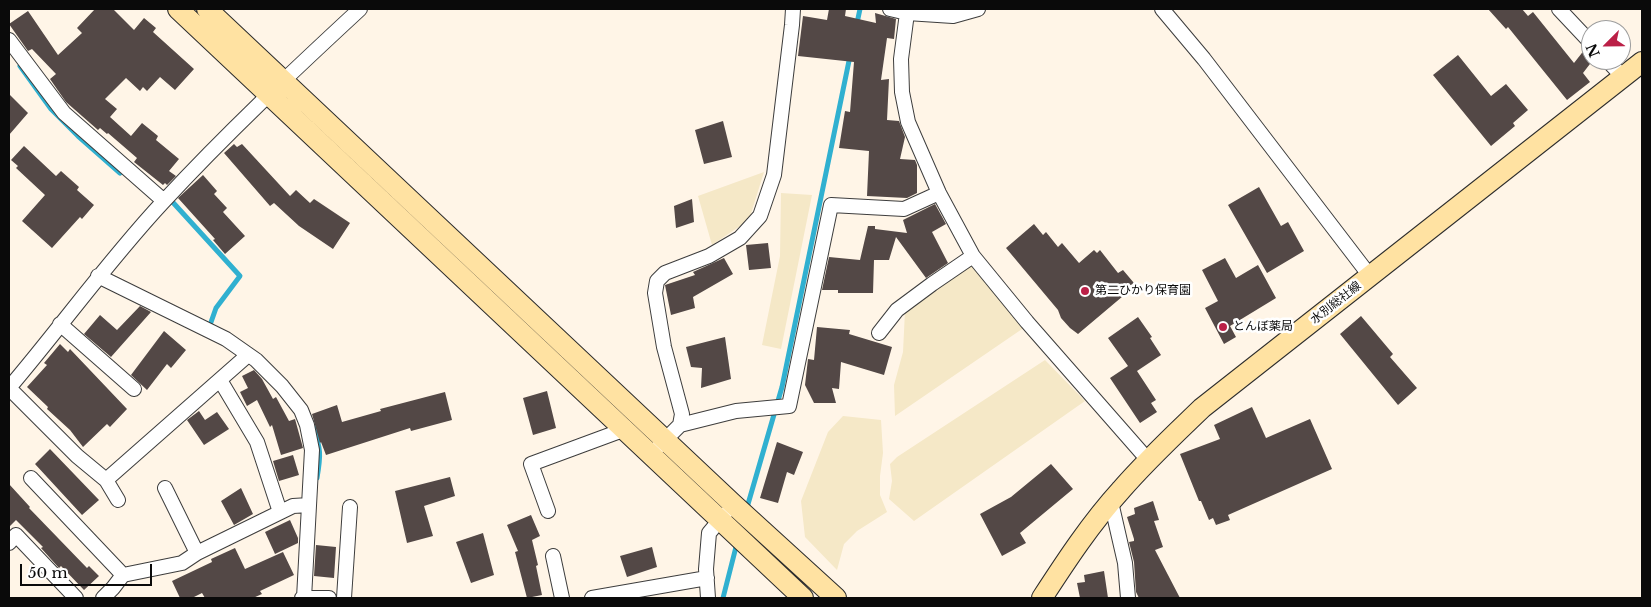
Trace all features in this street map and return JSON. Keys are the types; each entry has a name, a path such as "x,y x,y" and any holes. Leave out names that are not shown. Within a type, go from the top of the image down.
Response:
{"street":[{"path":"178,9 623,430 658,447 740,511 836,598"},
{"path":"207,9 283,80 658,447 733,531 803,598"},
{"path":"118,500 106,480 77,456 9,388 98,276 166,198 283,80 360,9"},
{"path":"680,425 682,414 664,347 655,293 657,281 665,273 709,256 740,238 760,216 774,175 793,9"},
{"path":"890,9 907,13 953,16 978,9"},
{"path":"1162,9 1204,59 1370,276"},
{"path":"1559,9 1581,32"},
{"path":"907,13 901,59 902,92 908,122 939,192 973,256 1026,322 1148,460"},
{"path":"12,53 64,113 166,198"},
{"name":"水別総社線","path":"1042,598 1070,554 1111,502 1148,460 1202,408 1642,62"},
{"path":"1616,70 1623,77"},
{"path":"658,447 680,425 736,410 789,406 831,205 904,209 939,192"},
{"path":"879,333 897,310 973,256"},
{"path":"98,276 226,339 248,355 282,386 301,410 312,450 306,598 329,598"},
{"path":"60,324 134,389"},
{"path":"106,480 248,355"},
{"path":"220,380 257,442 280,512"},
{"path":"548,511 531,464 623,430"},
{"path":"32,478 123,575"},
{"path":"165,488 197,554"},
{"path":"1111,502 1125,563 1128,598"},
{"path":"102,598 123,575 182,563 293,506 309,505"},
{"path":"344,598 350,507"},
{"path":"733,531 740,511"},
{"path":"708,598 709,533 733,531"},
{"path":"9,543 16,535 76,598"},
{"path":"554,556 562,598"},
{"path":"592,598 707,578"}],"shaded area":[{"path":"764,172 749,220 712,245 698,196"},
{"path":"781,193 812,195 781,349 762,345 780,256"},
{"path":"972,263 1025,327 895,416 894,385 903,352 905,311"},
{"path":"1045,360 1085,401 914,521 889,499 892,481 890,464 897,457"},
{"path":"843,416 881,420 883,453 880,495 887,512 857,531 844,544 837,570 805,537 801,501 828,432"}],"building":[{"path":"95,9 113,9 134,30 144,18 156,28 153,32 194,69 175,90 160,77 147,91 143,87 140,91 126,78 105,99 117,109 110,117 131,136 142,123 158,136 156,140 179,159 169,171 176,176 167,185 165,183 163,185 134,162 137,158 108,133 100,128 98,130 66,102 50,79 56,74 32,49 28,51 9,24 28,11 58,55 82,33 77,28"},
{"path":"829,9 846,9 845,16 876,23 875,13 896,19 894,39 887,38 881,80 889,79 887,120 899,121 905,137 900,159 915,160 917,165 917,193 907,198 867,196 869,151 839,148 845,111 850,112 854,62 798,56 803,16 827,20"},
{"path":"1488,9 1522,9 1528,16 1533,12 1574,63 1581,54 1581,70 1585,70 1583,73 1590,82 1567,100 1508,27 1506,29"},
{"path":"1458,55 1491,96 1506,84 1528,110 1513,123 1515,126 1491,146 1433,75"},
{"path":"9,94 28,113 9,135"},
{"path":"723,121 732,157 704,164 695,130"},
{"path":"234,144 237,147 242,144 290,196 296,190 310,203 314,199 350,223 333,249 299,226 274,203 270,206 224,153"},
{"path":"24,146 56,176 61,171 79,187 77,190 94,205 82,219 80,217 52,248 22,221 45,195 16,168 18,166 11,160"},
{"path":"203,175 217,191 214,194 227,208 223,212 245,236 225,254 213,240 215,239 178,198"},
{"path":"1259,187 1281,226 1288,222 1304,251 1267,273 1228,205"},
{"path":"692,199 694,222 676,228 674,206"},
{"path":"935,204 946,224 932,232 948,263 926,278 896,237 889,260 874,260 873,293 838,293 838,290 822,290 829,257 860,260 868,226 875,226 875,229 907,233 903,220"},
{"path":"1034,224 1043,235 1046,232 1058,247 1062,243 1079,263 1094,250 1097,253 1100,250 1118,273 1123,270 1134,283 1127,288 1129,291 1078,334 1061,318 1058,310 1006,248"},
{"path":"768,243 771,268 749,270 746,245"},
{"path":"724,258 733,274 693,297 695,308 671,315 665,285 695,275 693,272"},
{"path":"1225,258 1236,278 1258,265 1276,298 1230,326 1236,337 1224,344 1205,308 1218,301 1202,270"},
{"path":"140,306 151,312 111,357 84,334 100,315 117,330"},
{"path":"1361,316 1393,354 1390,357 1417,388 1398,405 1340,334"},
{"path":"1138,317 1152,337 1150,338 1161,355 1137,371 1156,400 1151,403 1157,412 1140,423 1110,378 1128,366 1108,338"},
{"path":"817,327 850,330 849,334 892,347 884,375 841,362 839,389 832,388 836,403 814,403 805,385 808,359 814,360"},
{"path":"164,331 186,350 171,368 167,364 147,390 131,375"},
{"path":"725,337 731,379 701,388 702,368 691,367 686,347"},
{"path":"60,344 68,352 70,349 127,409 110,427 107,424 83,447 70,430 27,387 47,365 44,363"},
{"path":"254,370 262,379 273,399 276,397 289,421 295,419 303,448 281,455 272,425 270,427 257,400 247,406 240,392 248,388 242,376"},
{"path":"547,391 556,428 533,435 523,398"},
{"path":"445,392 452,420 411,431 410,428 326,455 320,443 312,414 337,405 342,422 381,411 380,409"},
{"path":"1252,407 1266,438 1310,419 1332,469 1228,515 1230,520 1216,525 1213,518 1209,520 1201,501 1199,501 1180,454 1220,439 1214,425"},
{"path":"199,411 205,420 217,412 229,429 204,445 187,420"},
{"path":"777,442 803,452 794,475 787,472 778,503 760,498"},
{"path":"50,449 99,500 82,515 35,464"},
{"path":"293,455 299,475 279,481 273,461"},
{"path":"1051,464 1073,489 1020,533 1026,543 1002,556 980,514 1011,497"},
{"path":"450,477 455,496 424,506 433,536 407,543 395,491"},
{"path":"9,484 29,508 87,568 89,566 99,576 84,590 61,566 59,568 41,548 43,547 16,520 9,527"},
{"path":"241,488 253,514 234,525 221,501"},
{"path":"1153,501 1159,520 1154,521 1163,547 1155,550 1180,598 1139,598 1136,592 1134,562 1129,542 1134,541 1134,539 1127,517 1135,514 1134,508"},
{"path":"531,515 540,536 532,540 542,595 527,598 515,552 518,551 507,525"},
{"path":"290,520 298,538 298,543 275,554 265,532"},
{"path":"483,533 494,575 471,583 456,542"},
{"path":"316,545 336,547 334,578 314,576"},
{"path":"652,547 657,567 627,577 620,556"},
{"path":"235,548 245,569 283,552 294,575 260,591 262,594 253,598 205,598 202,593 192,598 180,598 172,581 212,562 211,559"},
{"path":"1104,571 1108,598 1080,598 1077,583 1085,582 1084,575"}],"waterway":[{"path":"857,23 860,9"},
{"path":"746,511 782,387 850,56"},
{"path":"20,66 51,109 120,173"},
{"path":"168,197 240,276 216,308 210,325 213,327"},
{"path":"313,426 320,452 317,478"},
{"path":"723,598 737,543"}],"place":[{"name":"第二ひかり保育園","path":"1085,291"},
{"name":"とんぼ薬局","path":"1223,327"}]}
